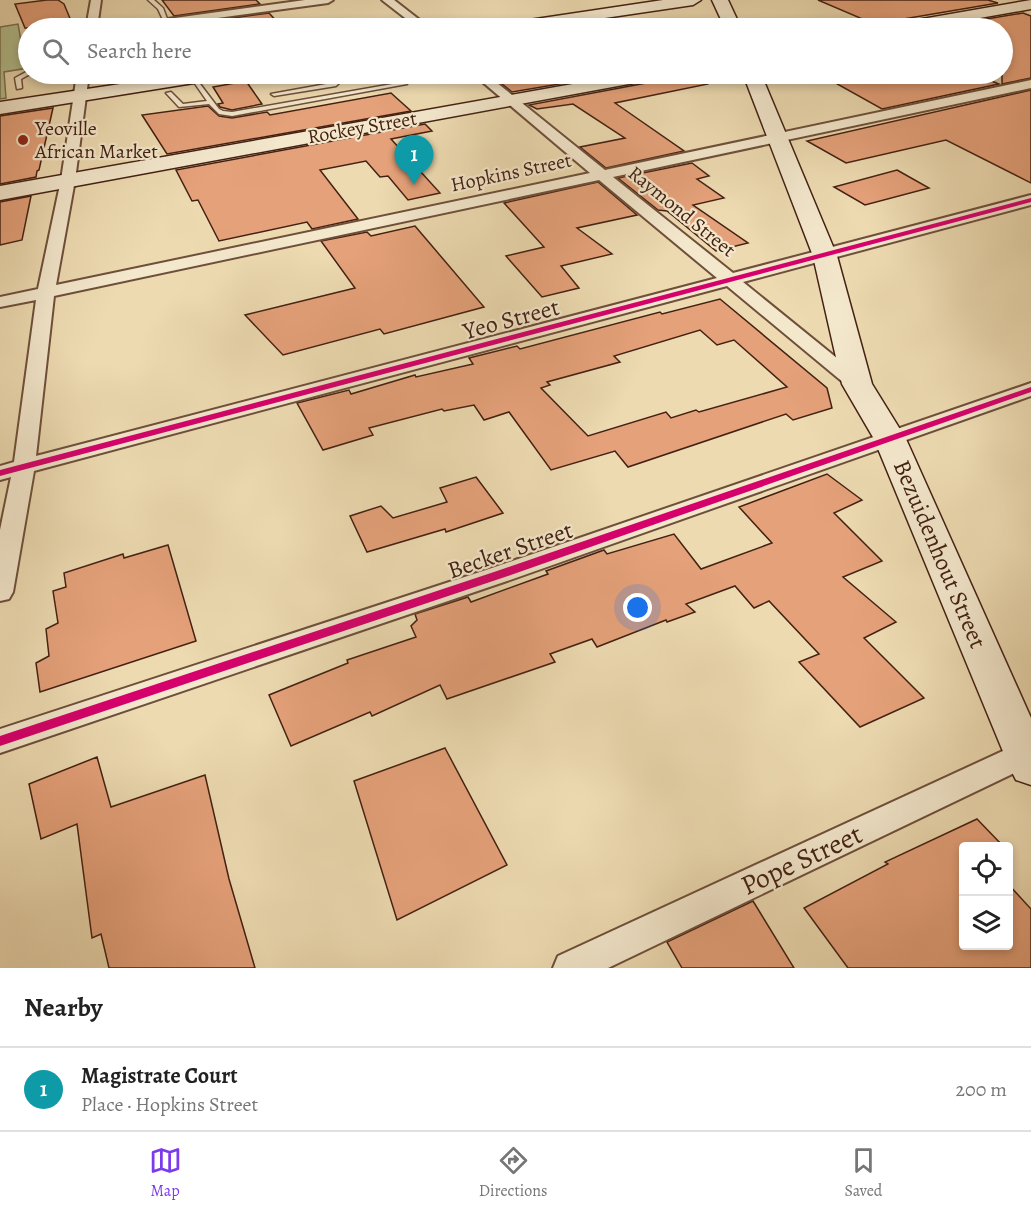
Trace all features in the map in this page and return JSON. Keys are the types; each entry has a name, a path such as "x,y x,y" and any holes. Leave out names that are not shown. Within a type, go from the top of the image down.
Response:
{"main road":[{"path":"575,18 693,0"},
{"path":"720,0 728,18"},
{"path":"954,18 1031,4"},
{"path":"0,108 155,84"},
{"name":"Rockey Street","path":"0,193 600,84"},
{"name":"Bezuidenhout Street","path":"756,84 825,256 857,384 890,439 1029,757"}],"street":[{"path":"93,18 96,0"},
{"path":"196,18 328,0"},
{"path":"387,0 411,18"},
{"path":"0,592 24,466 46,292 68,180 81,84"},
{"name":"Raymond Street","path":"491,84 857,384"},
{"name":"Hopkins Street","path":"0,302 1031,84"},
{"name":"Yeo Street","path":"0,473 1031,200"},
{"name":"Becker Street","path":"0,741 498,575 1031,389"},
{"name":"Pope Street","path":"570,968 1029,757"}],"lane":[{"path":"151,0 160,8 165,18"},
{"path":"19,84 19,88"},
{"path":"198,84 221,113 232,114 404,84"},
{"path":"274,94 335,84"},
{"path":"169,93 181,106 211,102"}],"green space":[{"path":"18,24 18,70 4,72 6,98 0,99 0,27"}],"building":[{"path":"58,0 64,4 70,18 21,18 15,4"},
{"path":"162,0 256,0 260,4 174,16"},
{"path":"818,0 988,0 998,3 909,18 860,18"},
{"path":"269,13 274,18 232,18"},
{"path":"1023,13 1031,16 1031,78 1013,82 1013,18 993,18"},
{"path":"248,84 262,104 232,110 220,107 218,104 223,103 213,87"},
{"path":"502,84 560,84 512,92"},
{"path":"641,84 708,84 615,103 684,151 606,168 580,147 625,138 573,104 537,109 529,105"},
{"path":"837,84 999,84 882,109"},
{"path":"1031,90 1031,183 946,140 846,163 807,141"},
{"path":"391,93 411,111 167,154 142,115 208,106 219,116 232,118 267,112 270,115"},
{"name":"Yeoville African Market","path":"53,108 36,177 0,184 0,116"},
{"path":"425,124 432,131 391,139 440,193 408,200 388,176 380,177 366,161 320,170 358,219 312,229 307,222 219,241 198,200 192,201 176,170"},
{"path":"692,163 709,176 697,179 724,198 693,205 748,243 716,251 667,211 658,210 618,178"},
{"path":"897,170 929,188 865,205 834,187"},
{"path":"598,182 637,215 577,228 612,254 561,266 579,288 542,297 506,256 544,247 504,203"},
{"path":"31,196 22,240 0,245 0,202"},
{"path":"415,226 484,307 384,334 380,329 283,355 245,315 355,288 321,241 367,232 371,236"},
{"path":"720,299 827,388 832,408 793,420 786,414 628,467 615,451 551,470 509,412 484,420 474,405 444,411 442,409 369,428 373,435 323,450 297,403 349,390 351,394 415,375 416,377 473,364 469,358 517,346 520,349 660,312 662,314","holes":["700,330 717,345 734,340 787,387 671,418 666,412 588,436 541,388 550,385 547,382 620,362 614,356"]},
{"path":"827,474 862,500 834,513 882,561 843,577 896,622 864,638 924,698 860,727 799,662 819,654 769,601 754,608 735,586 686,604 695,612 667,622 666,620 597,647 592,639 550,654 555,662 447,699 440,685 372,716 370,712 291,746 269,695 348,663 347,660 416,637 411,626 417,620 415,614 468,597 471,602 548,574 546,571 604,550 607,554 674,534 701,569 772,543 739,507"},
{"path":"476,477 503,513 446,532 445,529 367,552 350,516 381,506 393,518 447,502 440,488"},
{"path":"168,545 196,641 40,692 36,663 49,656 46,629 58,623 53,591 66,587 64,573 123,554 124,558"},
{"path":"445,748 507,865 397,920 354,781"},
{"path":"97,757 111,807 205,775 229,879 255,968 109,968 101,934 92,938 77,824 41,839 29,784"},
{"path":"977,819 999,842 959,842 959,950 1013,950 1013,889 1031,909 1031,968 848,968 804,908 888,864 885,862"},
{"path":"753,901 794,968 682,968 667,942"}],"cycle path":[{"path":"0,473 1031,200"},
{"path":"0,741 498,575 1031,389"}],"place":[{"name":"Yeoville African Market","path":"23,140"},
{"name":"Magistrate Court","path":"414,185"}]}
